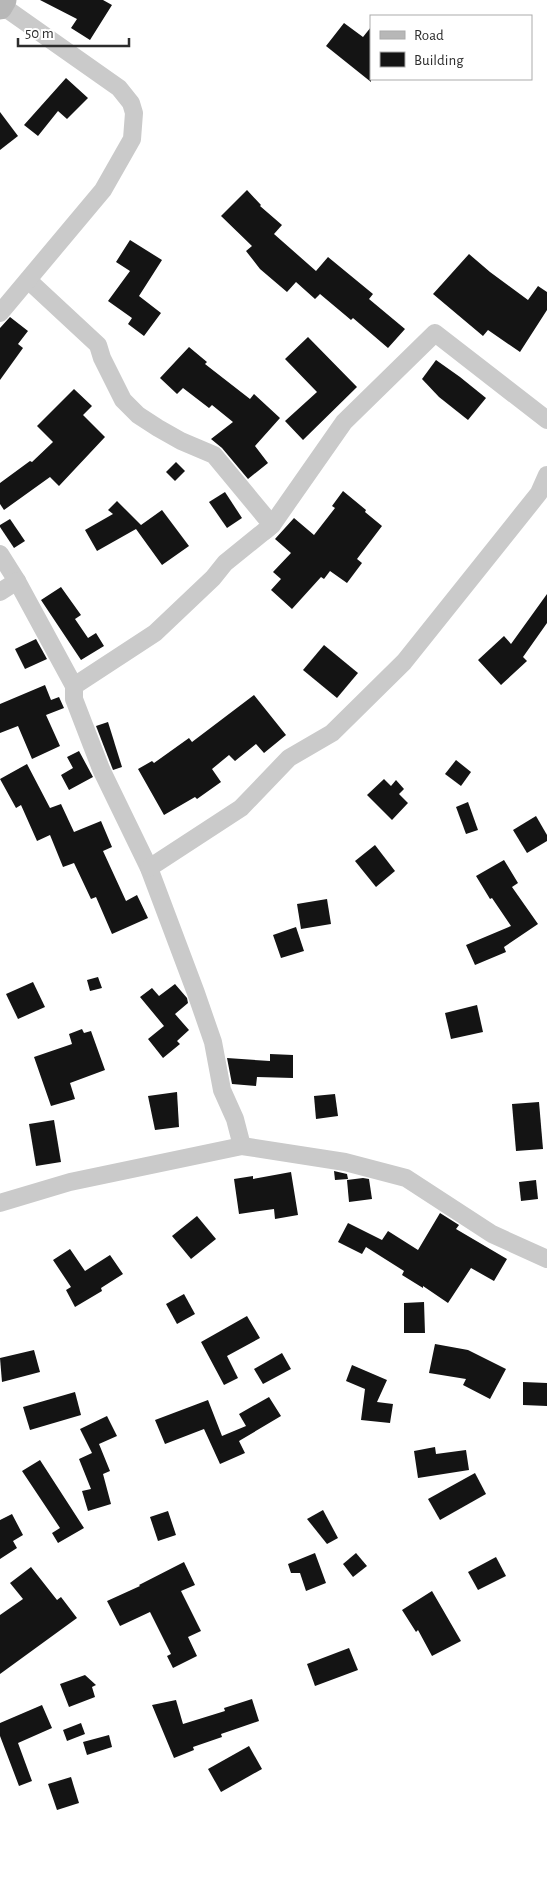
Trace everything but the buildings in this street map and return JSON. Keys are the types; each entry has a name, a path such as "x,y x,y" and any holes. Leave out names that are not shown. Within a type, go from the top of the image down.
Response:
{"street":[{"path":"0,313 103,190 132,139 134,113 131,103 120,88 2,4"},
{"path":"28,280 98,345 102,358 123,400 138,415 181,441 214,455 272,524"},
{"path":"74,686 154,633 213,578 225,563 272,524 344,422 435,333 547,420"},
{"path":"149,868 241,808 289,758 332,733 404,662 539,492 547,475"},
{"path":"0,554 17,581 74,686 74,699 101,769 149,868 213,1042 222,1090 235,1119 242,1146"},
{"path":"0,592 17,581"},
{"path":"0,1203 70,1182 242,1146 345,1162 406,1178 492,1234 547,1259"}]}
